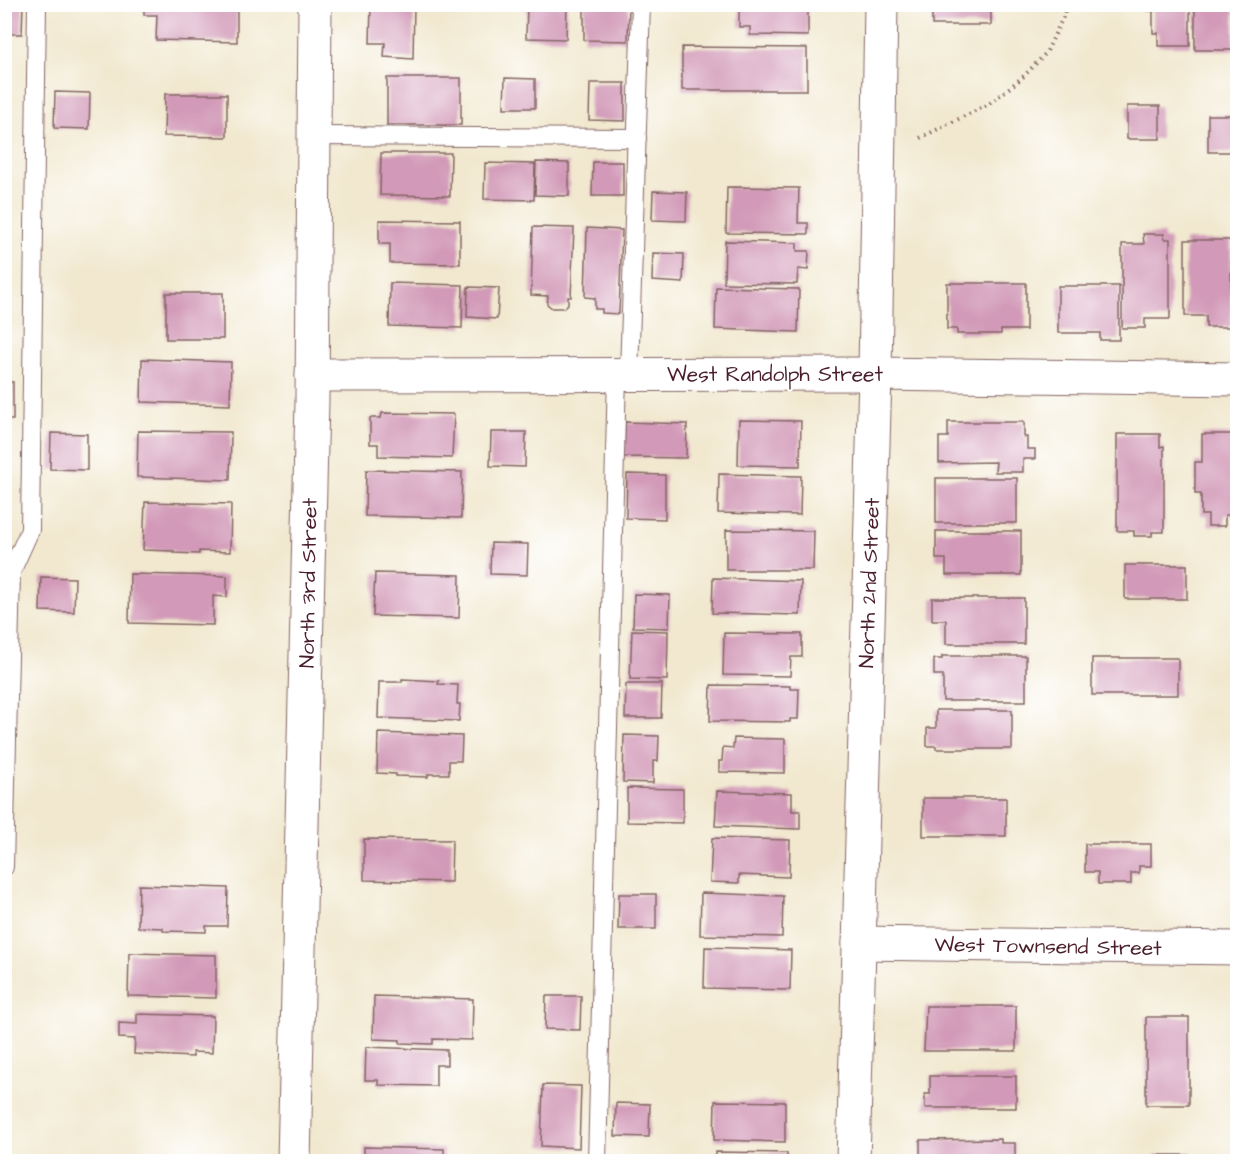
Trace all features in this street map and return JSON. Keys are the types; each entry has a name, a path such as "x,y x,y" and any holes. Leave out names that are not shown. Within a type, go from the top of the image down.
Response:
{"street":[{"name":"North 3rd Street","path":"294,1161 312,375 315,4"},
{"name":"North 2nd Street","path":"853,1161 875,374 881,4"},
{"name":"West Randolph Street","path":"312,375 875,374 1238,379"},
{"name":"West Townsend Street","path":"859,943 1238,948"}],"lane":[{"path":"4,867 11,572 30,530 37,4"},
{"path":"597,1161 623,374 637,138 641,4"},
{"path":"314,136 637,138"}],"path":[{"path":"920,138 989,104 1024,76 1046,53 1064,15 1066,4"}],"building":[{"path":"4,4 23,4 22,34 4,34"},
{"path":"144,4 237,4 237,42 156,40 157,15 144,15"},
{"path":"527,4 567,4 566,39 526,38"},
{"path":"584,4 629,4 628,41 584,40"},
{"path":"739,4 808,4 808,36 750,35 750,27 739,27"},
{"path":"932,4 991,4 991,25 932,25"},
{"path":"1148,4 1190,4 1190,46 1158,46 1158,33 1153,33 1153,11 1148,11"},
{"path":"371,5 414,5 413,59 384,57 385,43 370,43"},
{"path":"1195,5 1234,5 1234,50 1195,50"},
{"path":"682,47 807,48 807,90 682,90"},
{"path":"387,78 461,78 461,125 387,125"},
{"path":"505,78 535,79 535,108 504,108"},
{"path":"590,83 625,83 625,121 589,120"},
{"path":"55,92 90,93 89,129 54,128"},
{"path":"165,94 227,94 227,137 164,136"},
{"path":"1127,106 1160,106 1160,139 1127,139"},
{"path":"1208,115 1238,115 1238,152 1208,152"},
{"path":"381,153 451,153 450,196 380,195"},
{"path":"536,162 569,163 569,196 535,195"},
{"path":"593,162 623,162 623,196 592,196"},
{"path":"485,163 535,164 534,200 484,199"},
{"path":"727,187 799,188 798,223 808,223 808,234 726,233"},
{"path":"653,191 687,192 686,221 652,220"},
{"path":"379,220 460,221 460,264 390,263 390,244 379,244"},
{"path":"533,227 574,228 571,297 568,297 568,304 564,308 552,308 547,304 548,296 531,295"},
{"path":"587,228 622,230 619,314 602,313 602,309 595,309 595,298 585,297"},
{"path":"1143,234 1164,234 1164,239 1170,239 1170,319 1145,319 1145,328 1122,328 1122,244 1144,244"},
{"path":"1185,240 1231,240 1231,327 1206,327 1206,316 1185,316"},
{"path":"725,241 797,243 797,251 809,251 808,270 798,269 797,284 724,283"},
{"path":"653,253 684,254 683,283 652,281"},
{"path":"390,283 463,285 462,328 389,326"},
{"path":"947,283 1026,283 1026,330 1001,330 1001,334 957,334 957,329 947,329"},
{"path":"1058,286 1119,286 1119,340 1100,340 1100,333 1058,333"},
{"path":"468,287 499,288 497,319 467,317"},
{"path":"716,287 799,289 798,332 715,329"},
{"path":"166,293 223,293 223,339 166,339"},
{"path":"142,359 231,362 230,405 141,402"},
{"path":"5,382 13,382 13,420 5,420"},
{"path":"382,413 454,414 452,458 378,456 378,444 370,444 370,418 381,418"},
{"path":"739,420 801,421 800,466 738,465"},
{"path":"625,422 687,424 686,458 624,457"},
{"path":"948,422 1024,422 1027,449 1035,449 1035,459 1023,459 1023,472 995,472 996,462 939,463 939,437 948,437"},
{"path":"138,431 231,432 230,480 137,477"},
{"path":"491,432 526,432 525,467 490,466"},
{"path":"51,433 87,434 87,470 50,469"},
{"path":"1117,434 1160,434 1160,447 1164,446 1164,532 1152,532 1152,536 1134,536 1134,531 1117,531"},
{"path":"1202,434 1238,434 1238,515 1225,515 1225,526 1208,526 1208,515 1201,515 1201,494 1195,494 1195,462 1202,462"},
{"path":"366,470 462,472 461,518 365,516"},
{"path":"627,474 665,475 665,519 626,518"},
{"path":"719,474 801,476 800,515 718,513"},
{"path":"936,478 1017,478 1017,523 936,523"},
{"path":"145,502 231,504 230,552 199,551 199,554 143,550"},
{"path":"726,530 814,531 813,570 726,570"},
{"path":"936,531 1021,531 1021,575 946,575 946,559 936,559"},
{"path":"491,543 528,544 527,575 490,574"},
{"path":"1125,565 1187,565 1187,599 1125,599"},
{"path":"375,573 460,575 459,618 373,616"},
{"path":"130,574 227,576 227,597 213,596 213,625 129,623"},
{"path":"41,577 75,578 74,612 40,611"},
{"path":"713,578 801,581 800,615 712,613"},
{"path":"634,594 670,595 669,628 633,627"},
{"path":"932,598 1024,598 1024,644 946,644 946,620 932,620"},
{"path":"632,630 668,631 667,680 630,679"},
{"path":"724,633 802,634 802,657 791,657 790,676 723,675"},
{"path":"942,656 1026,656 1026,701 943,701 943,675 934,675 934,659 942,659"},
{"path":"1092,658 1178,658 1178,695 1092,695"},
{"path":"402,679 439,681 438,684 458,685 459,721 378,718 379,682 402,682"},
{"path":"626,684 662,684 661,718 625,718"},
{"path":"711,685 790,686 790,689 799,689 798,719 790,719 790,722 710,721"},
{"path":"936,710 1012,710 1012,749 936,749 936,746 927,746 927,728 936,728"},
{"path":"378,733 462,736 461,761 449,761 449,774 428,774 428,777 377,773"},
{"path":"624,735 659,736 658,761 653,761 653,783 623,782"},
{"path":"734,738 785,739 785,773 719,772 723,747 733,748"},
{"path":"627,788 683,789 683,823 627,822"},
{"path":"717,791 792,793 792,811 800,811 800,829 715,826"},
{"path":"923,798 1006,798 1006,836 923,836"},
{"path":"712,838 790,840 789,877 739,875 739,883 710,882"},
{"path":"364,839 452,840 451,882 364,880"},
{"path":"1085,844 1151,844 1151,866 1139,866 1139,873 1131,873 1131,884 1098,884 1098,872 1085,872"},
{"path":"139,885 228,888 227,926 206,926 206,932 163,931 163,928 138,927"},
{"path":"701,893 783,896 782,937 700,935"},
{"path":"619,894 656,894 656,929 618,929"},
{"path":"705,947 791,950 790,990 704,988"},
{"path":"129,953 216,955 216,998 128,996"},
{"path":"374,996 473,999 472,1040 433,1039 433,1044 373,1039"},
{"path":"546,996 581,996 580,1030 545,1029"},
{"path":"926,1006 1016,1006 1016,1051 924,1051"},
{"path":"137,1014 213,1016 212,1053 193,1052 193,1057 134,1054 135,1039 119,1038 119,1023 137,1024"},
{"path":"1146,1017 1189,1017 1189,1105 1146,1105"},
{"path":"366,1047 447,1050 447,1065 436,1065 436,1086 378,1085 378,1080 365,1080"},
{"path":"930,1076 1016,1076 1016,1108 925,1108 925,1094 930,1094"},
{"path":"543,1085 581,1086 579,1148 541,1146"},
{"path":"715,1101 785,1102 785,1142 714,1140"},
{"path":"616,1103 650,1104 649,1137 615,1136"},
{"path":"1001,1139 1001,1143 1015,1143 1015,1162 920,1162 920,1140"},
{"path":"364,1147 444,1149 444,1162 364,1162"},
{"path":"716,1152 787,1153 787,1162 716,1162"},
{"path":"1155,1155 1198,1155 1198,1162 1155,1162"},
{"path":"1103,1159 1139,1159 1139,1162 1103,1162"}]}
